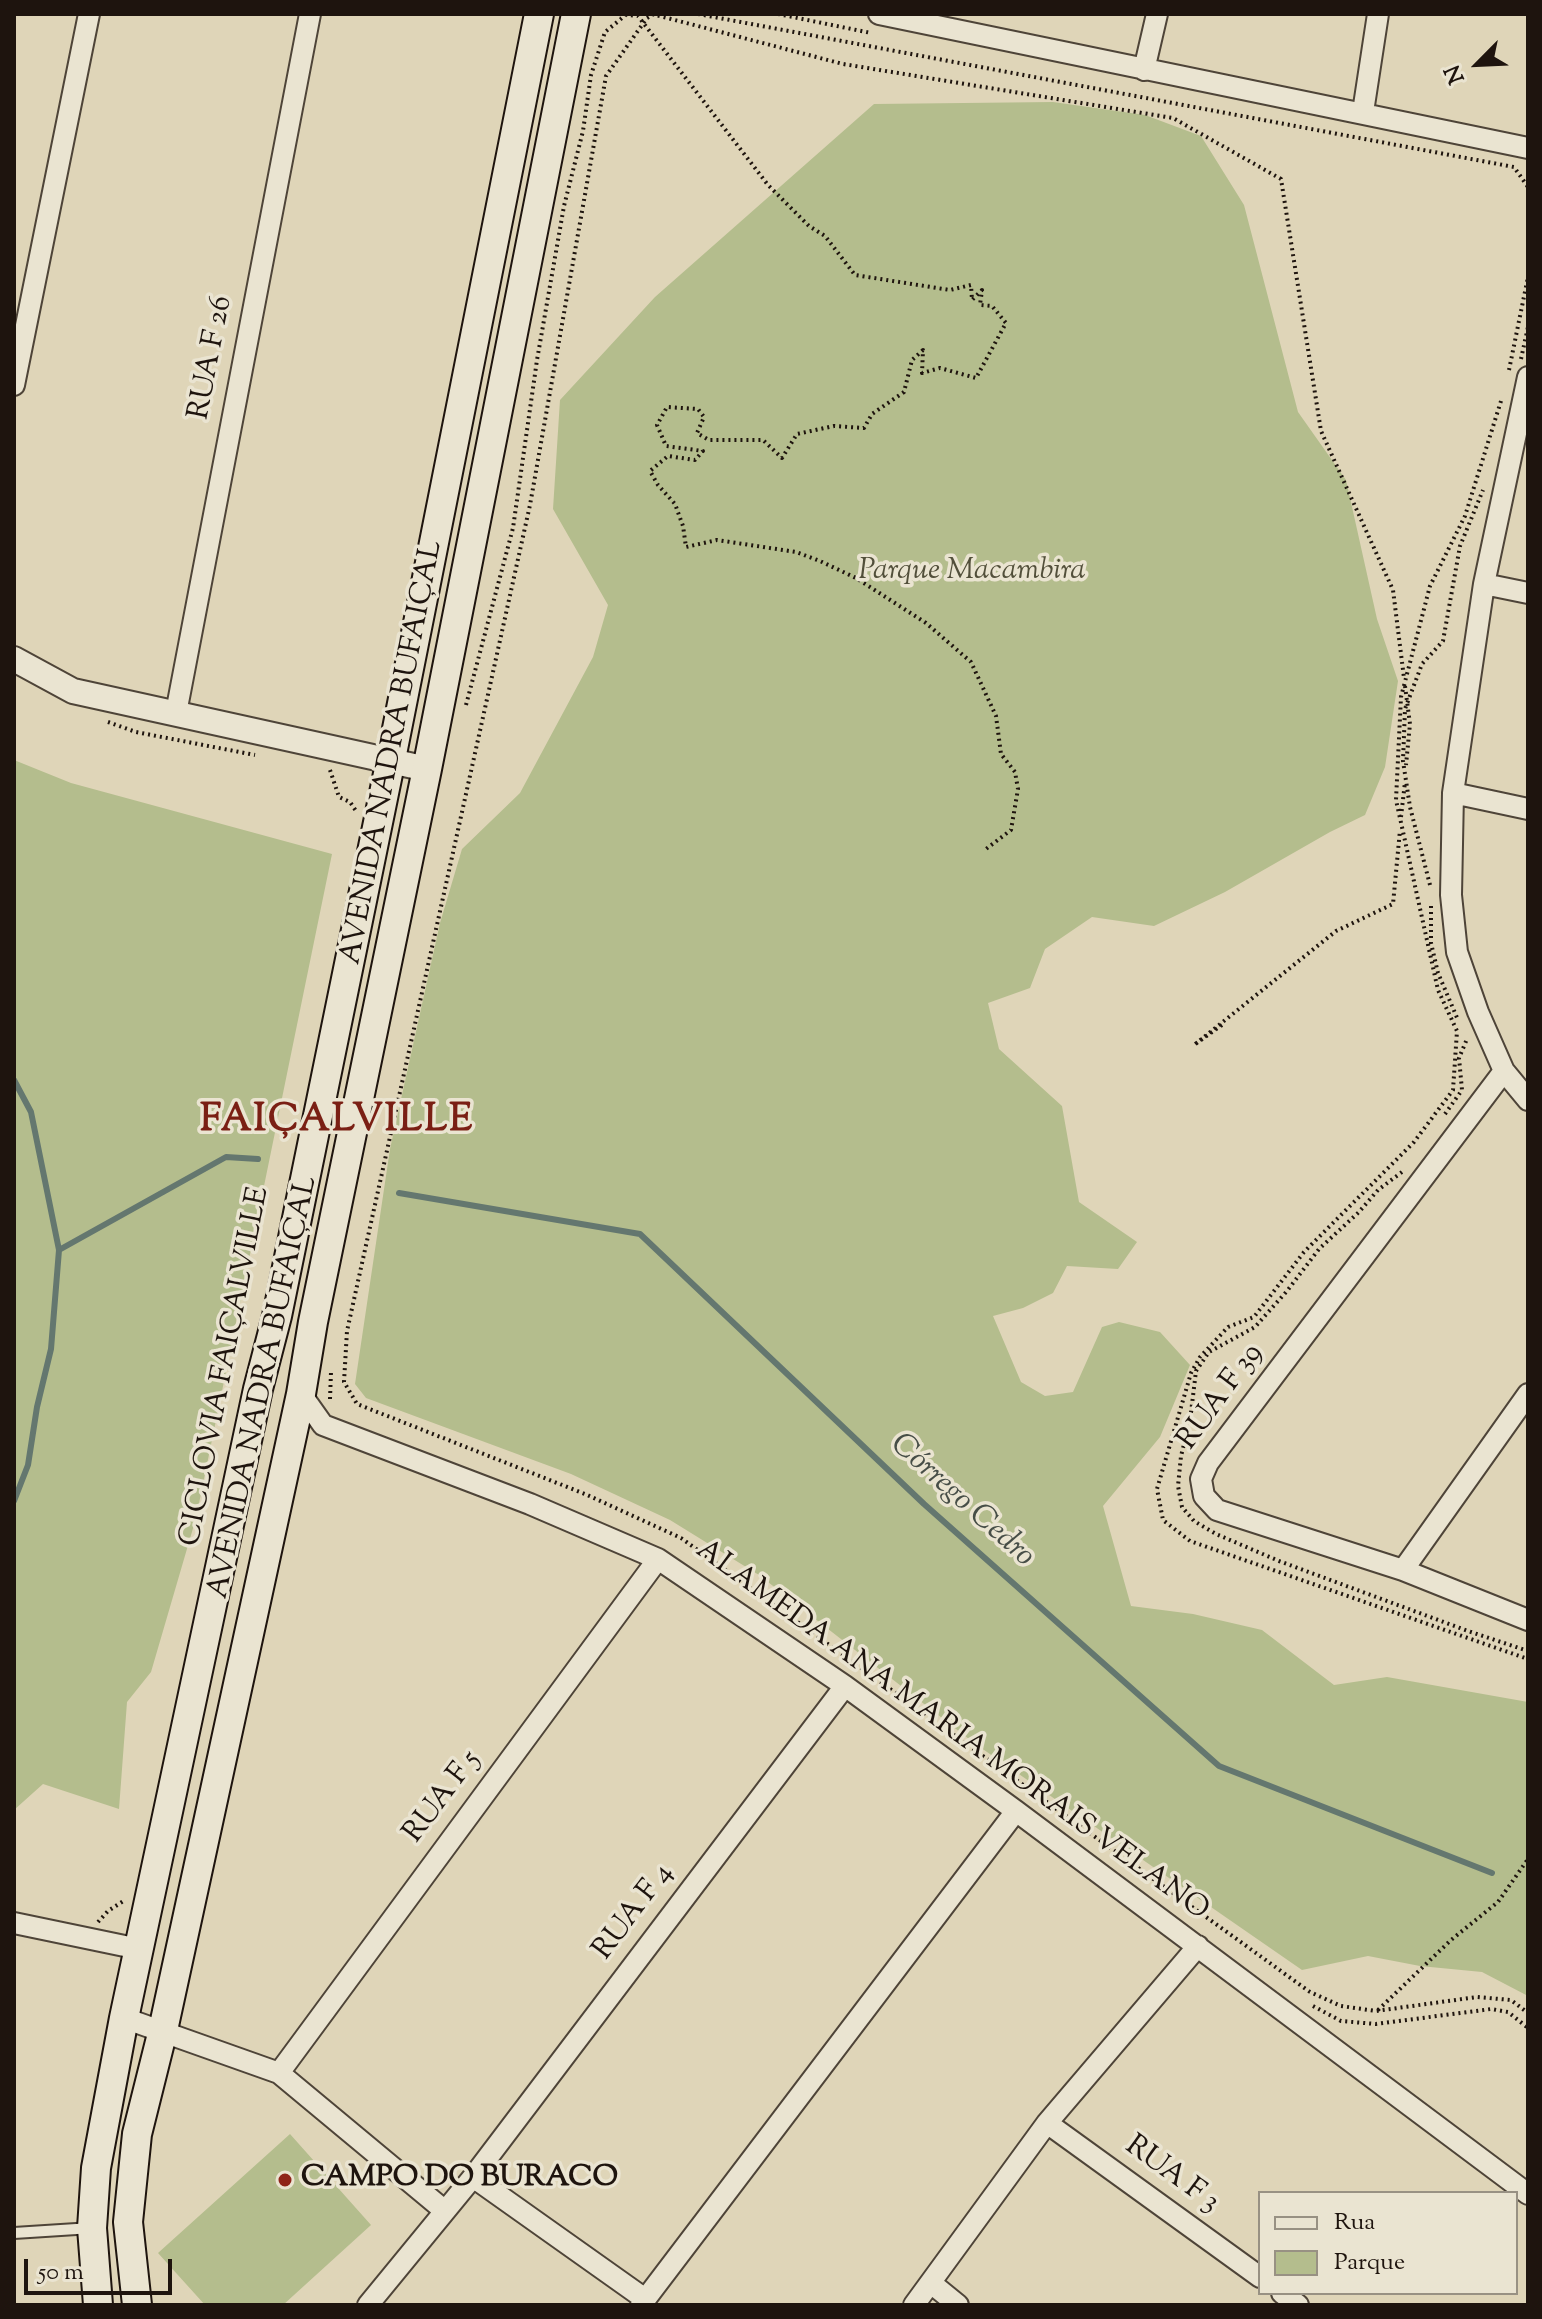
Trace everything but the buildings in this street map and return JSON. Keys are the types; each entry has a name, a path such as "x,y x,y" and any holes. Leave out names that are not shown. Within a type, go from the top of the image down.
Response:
{"main road":[{"name":"AVENIDA NADRA BUFAIÇAL","path":"98,2305 92,2228 96,2168 124,2018 258,1389 277,1316 539,14"},
{"name":"AVENIDA NADRA BUFAIÇAL","path":"137,2305 128,2222 137,2134 163,2030 301,1394 576,14"}],"street":[{"path":"14,385 89,14"},
{"name":"RUA F 26","path":"176,713 310,14"},
{"path":"879,14 1528,148"},
{"path":"1144,70 1157,14"},
{"path":"1363,112 1378,14"},
{"path":"1524,369 1484,584 1453,793 1451,895 1457,952 1504,1071 1528,1100"},
{"path":"1484,584 1528,593"},
{"path":"14,659 73,691 427,769"},
{"path":"1453,793 1528,809"},
{"name":"RUA F 39","path":"1403,1570 1217,1510 1204,1496 1201,1479 1208,1463 1504,1071"},
{"name":"ALAMEDA ANA MARIA MORAIS VELANO","path":"301,1394 323,1425 530,1504 658,1559 845,1686 1528,2194"},
{"path":"1528,1394 1403,1570 1528,1620"},
{"name":"RUA F 5","path":"279,2073 658,1559"},
{"name":"RUA F 4","path":"368,2305 473,2177 845,1686"},
{"path":"473,2177 643,2302 1016,1811"},
{"path":"14,1923 139,1949"},
{"path":"914,2305 1047,2123 1198,1946"},
{"path":"124,2018 279,2073 445,2211"},
{"name":"RUA F 3","path":"1047,2123 1258,2276"},
{"path":"931,2283 958,2305"}],"lane":[{"path":"14,2233 92,2228"}],"path":[{"path":"619,14 638,16 768,185 809,226 825,236 855,275 950,290 971,285 972,300 982,290 980,305 992,306 1006,323 976,378 940,368 922,373 923,350 912,360 904,392 872,414 864,428 834,426 797,434 782,458 763,440 709,440 697,433 704,417 698,409 667,407 657,425 666,446 703,451 695,460 668,456 650,471 675,504 686,547 717,540 796,552 820,561 856,578 926,623 971,662 996,716 1001,754 1015,772 1018,789 1011,830 986,849"},
{"path":"1222,1025 1194,1045 1336,931 1393,904 1410,724 1393,590 1321,431 1281,179 1173,118 843,64 653,14 606,76 530,505 347,1331 344,1382 357,1404 585,1494 681,1538 1310,1992 1341,2006 1376,2011 1477,1997 1511,2000 1528,2013"},
{"path":"698,14 1514,167 1528,187"},
{"path":"1507,376 1528,277"},
{"path":"1524,369 1528,327"},
{"path":"1504,391 1465,516 1430,586 1401,697 1396,800 1438,990 1457,1031 1453,1090 1414,1142 1304,1252 1254,1317 1228,1327 1200,1357 1191,1373 1157,1489 1163,1520 1190,1541 1528,1659"},
{"path":"1430,890 1410,807 1403,761 1405,709 1422,664 1443,641 1460,546 1488,481"},
{"path":"99,719 136,732 264,757"},
{"path":"325,768 332,771 339,797 350,802 360,816"},
{"path":"1431,905 1431,943 1438,973 1468,1038 1459,1058 1462,1090 1442,1118"},
{"path":"1409,1167 1378,1190 1319,1249 1255,1327 1209,1352 1196,1371 1190,1421 1181,1456 1178,1486 1182,1507 1194,1521 1216,1534 1279,1561 1528,1651"},
{"path":"1376,2011 1451,1940 1498,1902 1528,1859"},
{"path":"97,1923 108,1911 123,1902 130,1891"}],"green space":[{"name":"Parque Macambira","path":"1053,102 1145,115 1201,136 1244,205 1298,412 1346,480 1377,619 1398,681 1385,767 1365,815 1225,892 1154,926 1092,917 1045,949 1030,988 988,1003 999,1049 1062,1106 1079,1202 1137,1242 1118,1269 1067,1266 1053,1293 1023,1308 993,1316 1021,1382 1045,1396 1073,1392 1102,1327 1119,1322 1160,1332 1190,1365 1160,1437 1103,1506 1131,1606 1193,1614 1262,1630 1334,1685 1387,1677 1528,1702 1528,1996 1482,1972 1420,1966 1368,1956 1302,1970 974,1743 759,1575 670,1520 571,1474 366,1398 355,1384 390,1149 440,923 462,849 520,793 593,657 608,605 553,509 560,400 655,297 874,104"},
{"path":"14,760 71,783 332,854 196,1518 151,1672 127,1702 119,1809 43,1784 14,1810"},
{"name":"CAMPO DO BURACO","path":"290,2134 371,2225 283,2305 205,2305 158,2253"}],"waterway":[{"path":"14,1080 31,1112 59,1250 51,1349 37,1407 28,1465 14,1501"},
{"name":"Córrego Cedro","path":"59,1250 226,1157 258,1159"},
{"name":"Córrego Cedro","path":"399,1193 640,1234 924,1504 1219,1766 1492,1873"}],"place":[{"name":"CAMPO DO BURACO","path":"285,2180"}],"district":[{"name":"FAIÇALVILLE","path":"337,1124"}]}
